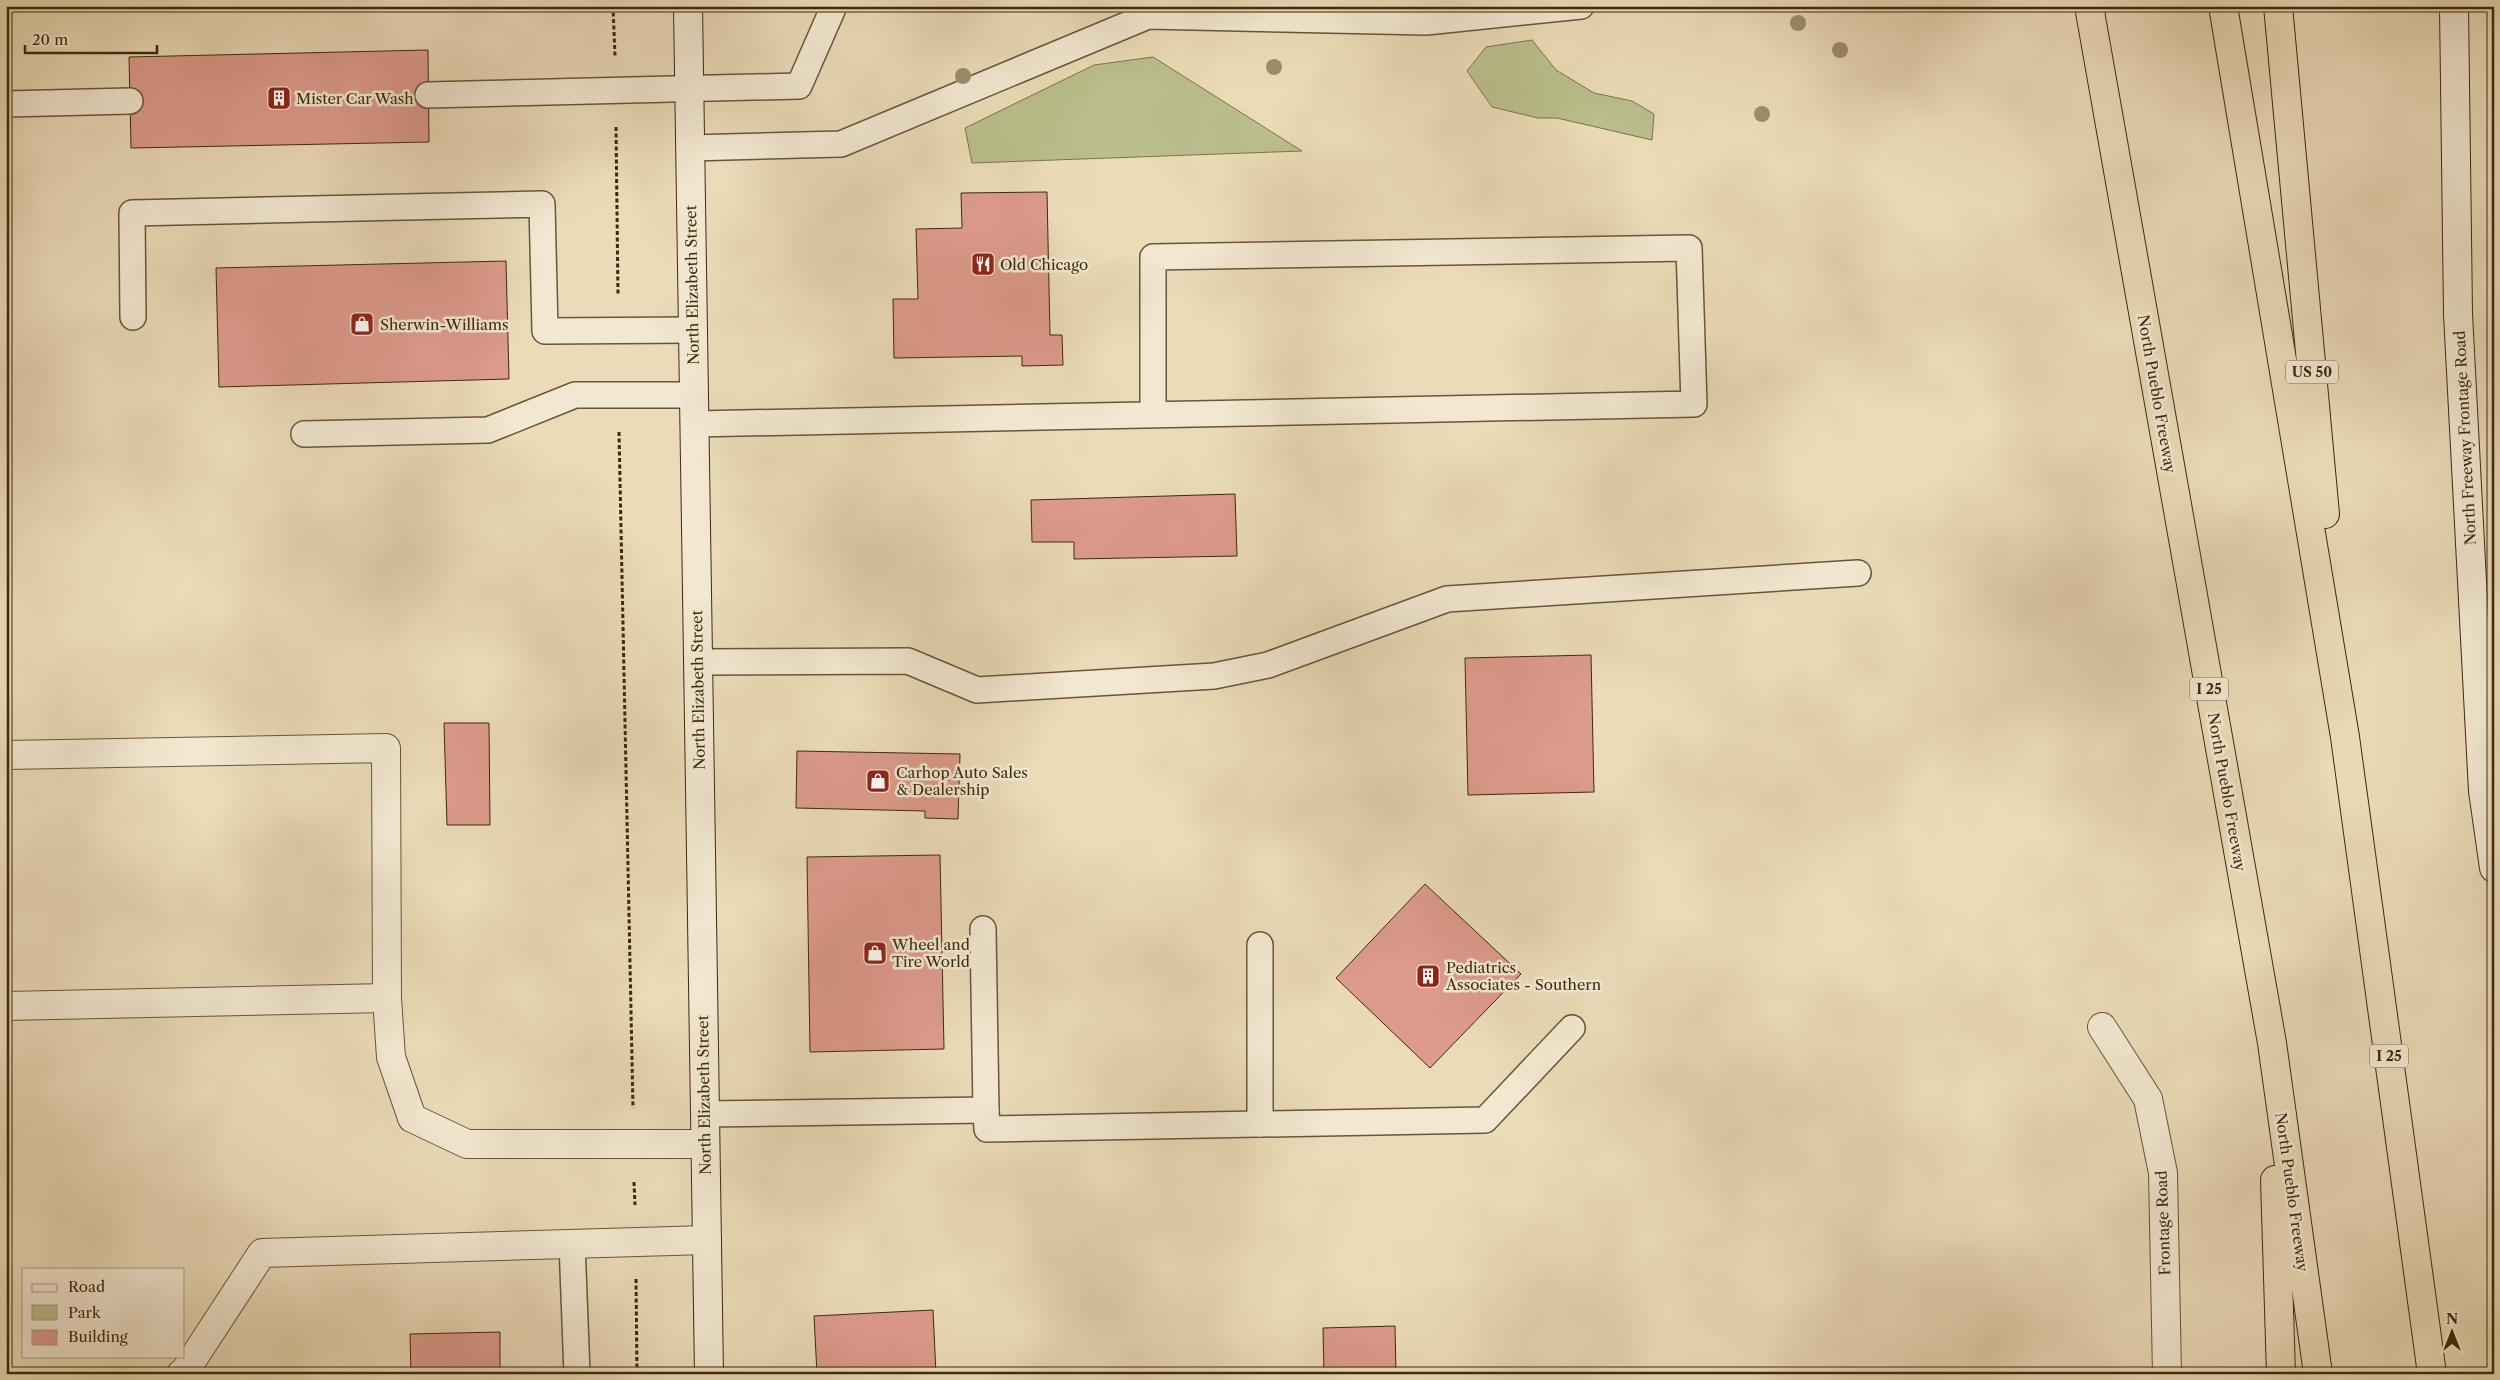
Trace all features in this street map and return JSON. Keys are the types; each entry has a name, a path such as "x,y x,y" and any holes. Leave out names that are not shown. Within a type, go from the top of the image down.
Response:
{"highway":[{"name":"North Pueblo Freeway","path":"2089,6 2272,1043 2318,1374"},
{"name":"I 25","path":"2223,6 2346,737 2432,1374"},
{"name":"US 50","path":"2278,6 2346,737"},
{"path":"2272,1043 2281,1374"}],"street":[{"name":"North Elizabeth Street","path":"688,6 709,1374"},
{"name":"North Freeway Frontage Road","path":"2454,6 2458,314 2483,791 2494,868"},
{"path":"6,755 386,748 387,998 391,1057 412,1118 466,1144 705,1144"},
{"path":"6,1006 387,998"},
{"name":"Frontage Road","path":"2102,1027 2148,1099 2163,1173 2167,1374"},
{"path":"181,1374 262,1253 707,1240"}],"lane":[{"path":"428,95 799,86 834,6"},
{"path":"690,148 841,144 1148,16 1426,22 1581,6"},
{"path":"6,104 130,101"},
{"path":"133,317 132,213 542,204 544,331 692,330"},
{"path":"695,424 1153,415 1694,404 1689,248 1153,257 1153,415"},
{"path":"304,434 488,430 575,395 694,395"},
{"path":"698,662 908,661 977,690 1214,676 1268,665 1447,598 1858,573"},
{"path":"983,930 987,1129 1485,1120 1572,1028"},
{"path":"1260,945 1260,1124"},
{"path":"705,1114 986,1110"},
{"path":"572,1243 577,1374"}],"path":[{"path":"614,6 618,298"},
{"path":"619,426 637,1374"}],"green space":[{"path":"1532,40 1556,70 1594,93 1632,101 1654,114 1652,140 1557,118 1538,118 1492,107 1467,71 1486,47"},
{"path":"1153,57 1302,151 972,163 965,128 1094,65"}],"building":[{"name":"Mister Car Wash","path":"428,50 429,142 131,148 129,57"},
{"name":"Old Chicago","path":"1047,192 1050,335 1062,335 1063,365 1022,366 1022,356 894,358 893,299 918,299 916,229 962,228 961,193"},
{"name":"Sherwin-Williams","path":"506,261 509,379 219,387 216,268"},
{"path":"1235,494 1237,556 1074,559 1074,542 1032,542 1031,500"},
{"path":"1591,655 1594,792 1468,795 1465,658"},
{"path":"444,723 489,723 490,825 447,825"},
{"name":"Carhop Auto Sales & Dealership","path":"797,751 960,754 958,819 925,818 925,811 796,808"},
{"name":"Wheel and Tire World","path":"940,855 944,1049 810,1052 807,857"},
{"name":"Pediatrics Associates - Southern","path":"1425,884 1521,974 1430,1068 1336,978"},
{"path":"933,1310 936,1374 817,1374 814,1316"},
{"path":"1395,1326 1396,1374 1324,1374 1323,1328"},
{"path":"500,1332 500,1374 411,1374 410,1334"}],"place":[{"name":"Mister Car Wash","path":"279,98"},
{"name":"Old Chicago","path":"983,264"},
{"name":"Sherwin-Williams","path":"362,324"},
{"name":"Carhop Auto Sales & Dealership","path":"878,781"},
{"name":"Wheel and Tire World","path":"875,953"},
{"name":"Pediatrics Associates - Southern","path":"1428,976"}]}
